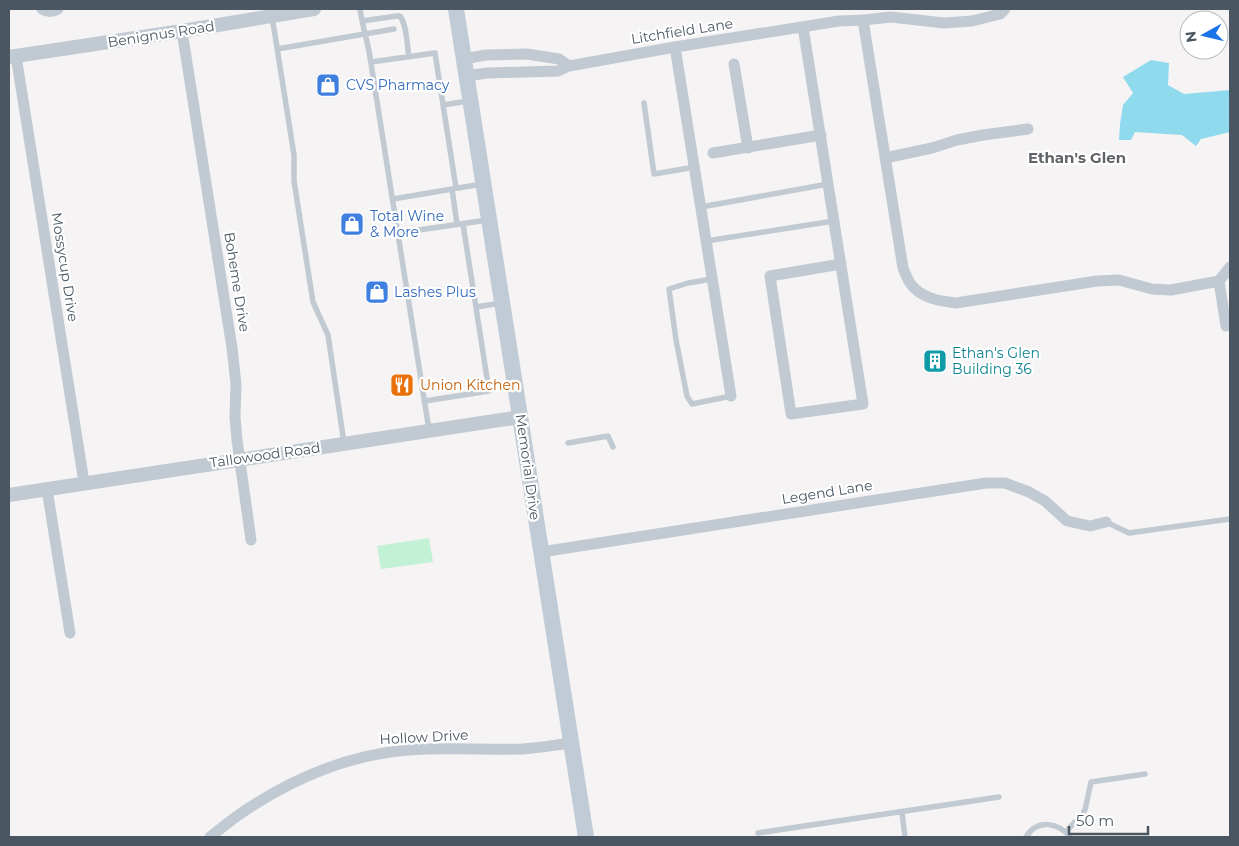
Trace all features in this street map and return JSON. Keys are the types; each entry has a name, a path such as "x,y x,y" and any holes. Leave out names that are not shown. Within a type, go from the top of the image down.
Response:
{"main road":[{"name":"Memorial Drive","path":"456,9 586,837"}],"street":[{"path":"42,9 47,11 58,9"},
{"name":"Benignus Road","path":"12,57 182,31 278,13 314,9"},
{"name":"Litchfield Lane","path":"466,76 487,73 558,71 569,66 839,21 892,17 944,23 972,21 1000,14 1005,9"},
{"path":"863,20 903,268 910,284 924,295 940,301 956,303 1096,281 1119,280 1152,289 1171,290 1219,281 1230,267"},
{"path":"803,27 821,135 863,404 791,414 770,276 841,264"},
{"name":"Boheme Drive","path":"182,31 231,339 236,384 235,417 251,540"},
{"path":"676,47 730,396"},
{"path":"463,59 486,55 527,54 559,59 569,66"},
{"name":"Mossycup Drive","path":"12,57 84,482"},
{"path":"734,64 748,148"},
{"path":"885,158 932,148 957,140 1028,129"},
{"path":"713,153 821,135"},
{"path":"1219,281 1226,326"},
{"name":"Tallowood Road","path":"9,495 84,482 520,417"},
{"name":"Legend Lane","path":"541,552 986,483 1005,484 1029,492 1045,501 1067,521 1090,526 1106,522"},
{"path":"46,489 70,633"},
{"name":"Hollow Drive","path":"210,837 239,814 271,794 343,762 407,750 524,749 571,743"}],"lane":[{"path":"360,9 371,62 429,430"},
{"path":"278,13 277,49 294,155 294,181 313,302 328,335 344,444"},
{"path":"362,21 400,16 403,19 409,57"},
{"path":"277,49 394,29"},
{"path":"371,62 435,53 454,188 476,307 489,391 425,401"},
{"path":"443,105 470,101"},
{"path":"644,103 654,174 694,167"},
{"path":"393,198 484,184"},
{"path":"701,207 828,184"},
{"path":"398,233 489,220"},
{"path":"706,241 834,220"},
{"path":"712,279 688,283 669,289 676,340 687,396 692,404 730,396"},
{"path":"476,307 503,303"},
{"path":"568,443 608,436 614,447"},
{"path":"1106,522 1129,533 1230,519"},
{"path":"1066,832 1085,810 1091,782 1145,774"},
{"path":"758,833 999,797"},
{"path":"902,812 905,837"},
{"path":"1026,837 1035,828 1051,824 1059,827 1070,837"}],"green space":[{"path":"429,538 433,562 381,569 377,546"}],"water":[{"path":"1151,60 1169,63 1168,85 1184,94 1230,90 1230,132 1201,139 1196,146 1182,135 1135,132 1131,140 1119,140 1123,105 1133,93 1123,77"}],"place":[{"name":"CVS Pharmacy","path":"328,85"},
{"name":"Total Wine & More","path":"352,224"},
{"name":"Lashes Plus","path":"377,292"},
{"name":"Ethan's Glen Building 36","path":"935,361"},
{"name":"Union Kitchen","path":"402,385"}],"district":[{"name":"Ethan's Glen","path":"1077,158"}]}
